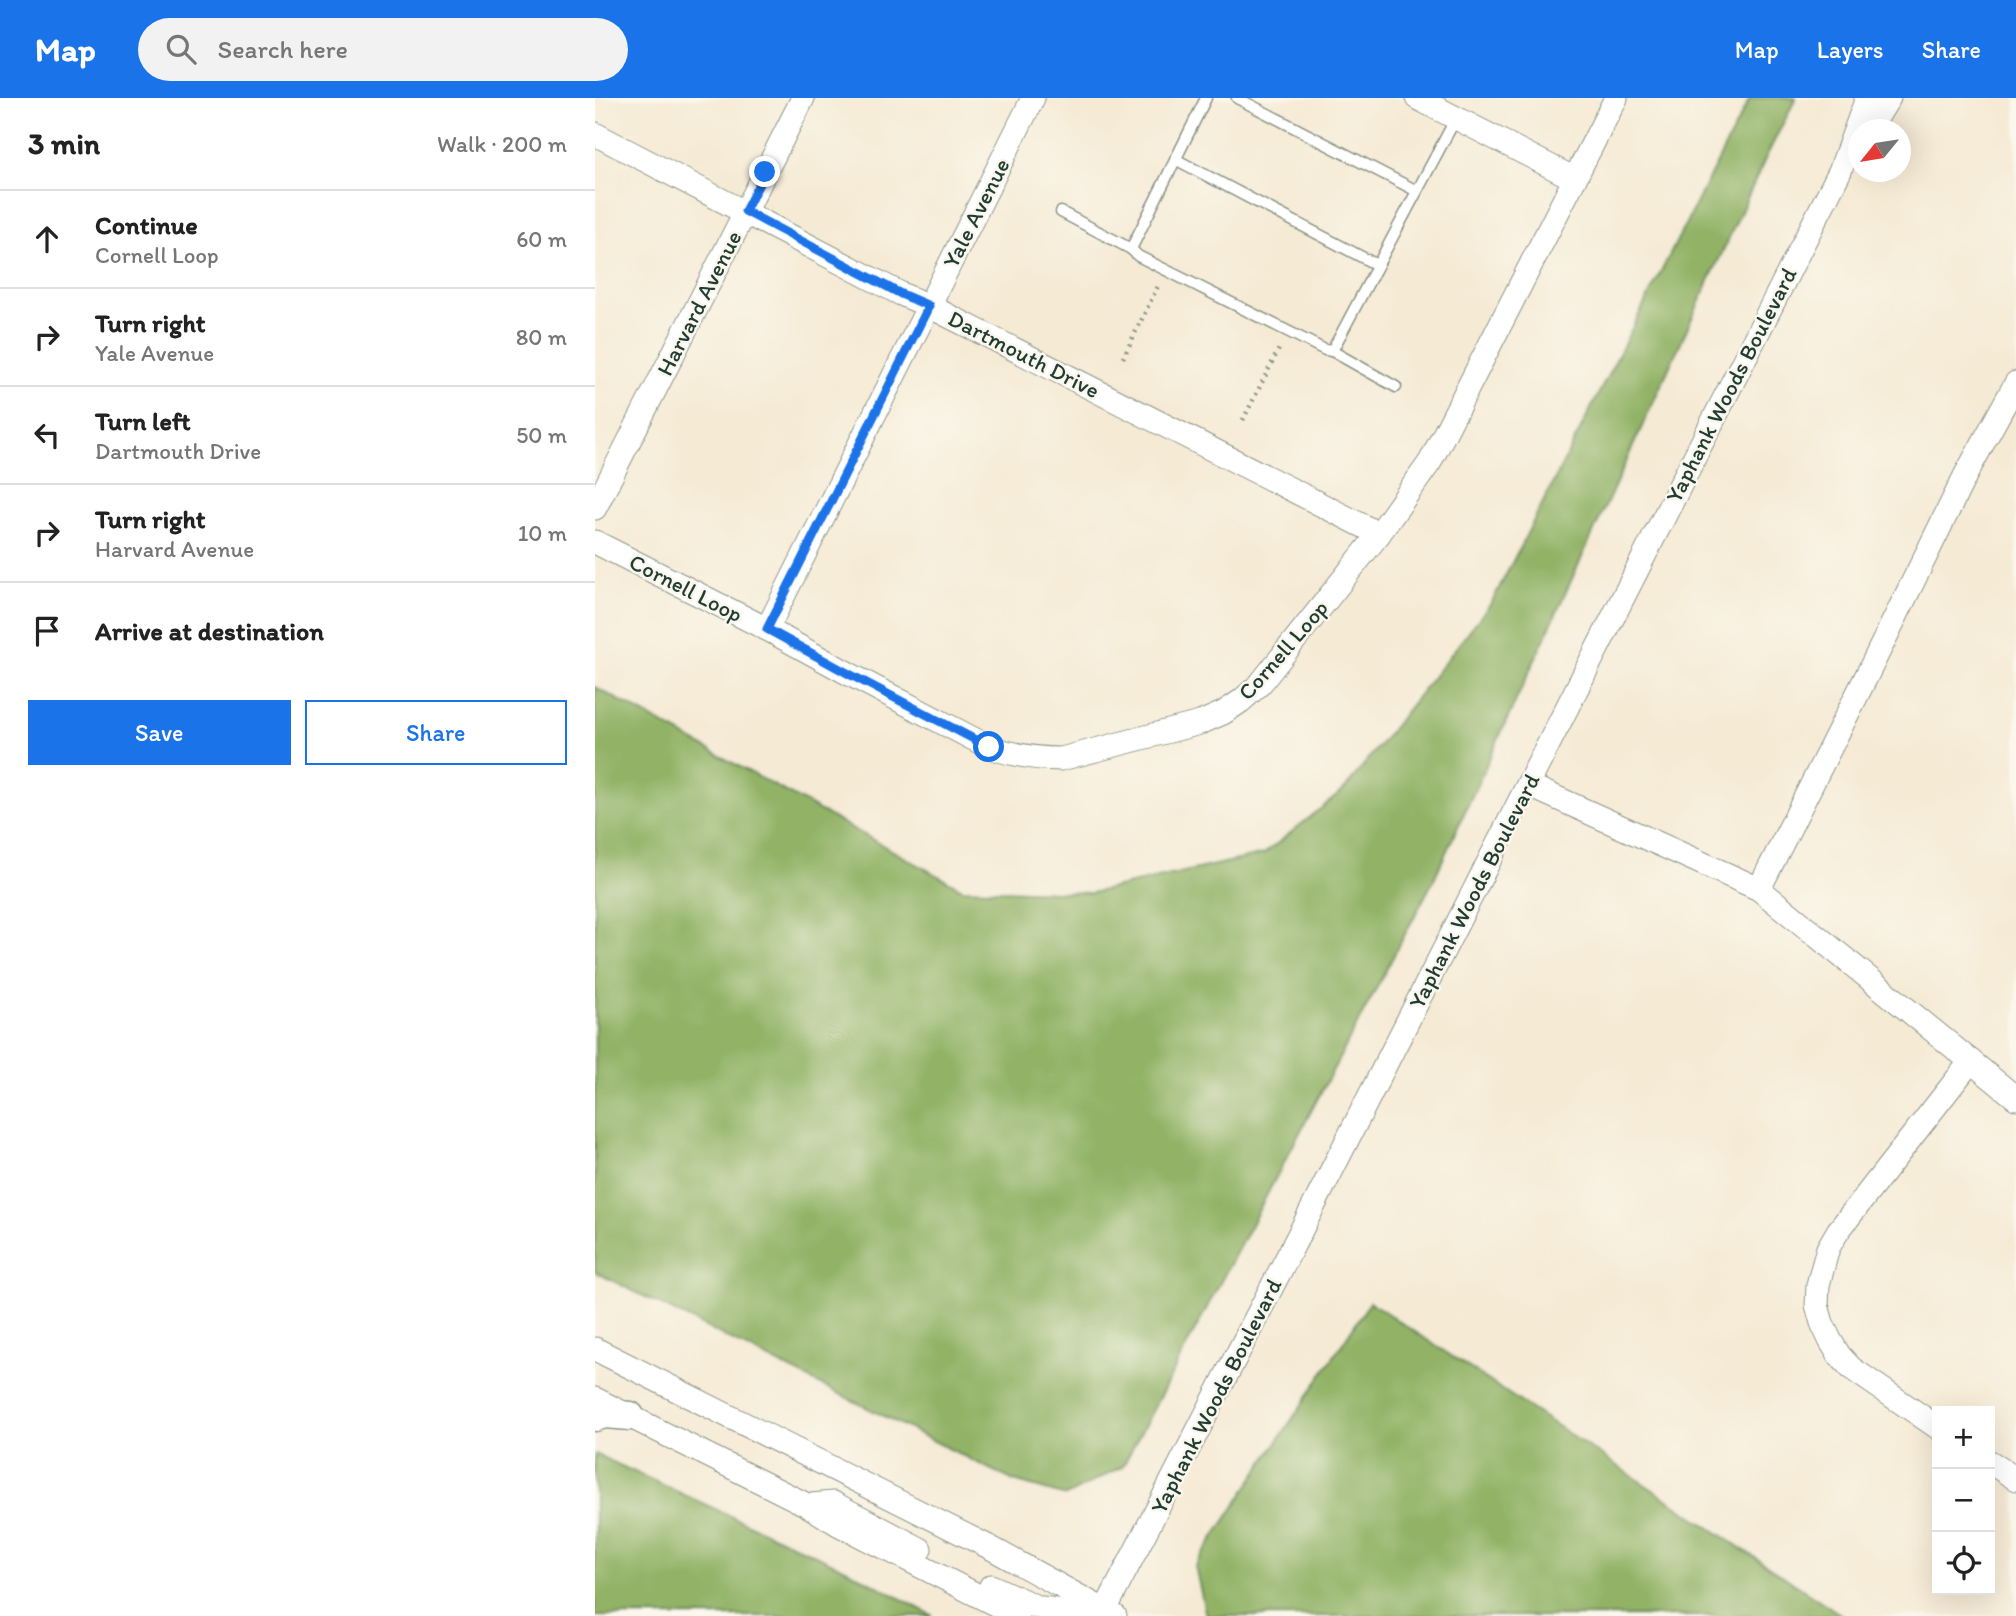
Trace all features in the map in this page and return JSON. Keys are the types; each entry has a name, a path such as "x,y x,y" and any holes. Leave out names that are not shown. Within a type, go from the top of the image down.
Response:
{"street":[{"name":"Harvard Avenue","path":"595,508 803,98"},
{"name":"Yale Avenue","path":"767,629 1033,98"},
{"path":"1416,98 1575,179"},
{"name":"Cornell Loop","path":"595,542 767,629 989,747 1013,755 1061,759 1200,723 1223,713 1260,684 1379,534 1430,462 1616,98"},
{"name":"Yaphank Woods Boulevard","path":"1107,1614 1137,1550 1840,171 1867,98"},
{"path":"1876,119 1889,98"},
{"name":"Dartmouth Drive","path":"595,134 901,294 1379,534"},
{"name":"Yaphank Woods Boulevard","path":"1840,171 1848,160"},
{"path":"1759,889 1965,476 2016,383"},
{"path":"1528,785 1759,889 2016,1098"},
{"path":"1932,1424 1851,1368 1839,1355 1822,1323 1817,1305 1818,1285 1828,1248 1838,1231 1971,1061"},
{"path":"595,1349 991,1548 1107,1614"},
{"path":"595,1399 807,1505 838,1524 1018,1616"},
{"path":"595,1417 605,1414 630,1416"},
{"path":"1995,1465 2016,1479"},
{"path":"807,1505 833,1503 996,1589 1037,1606 1070,1612 1107,1614"}],"lane":[{"path":"1131,249 1206,98"},
{"path":"1237,98 1417,191"},
{"path":"1332,351 1456,118"},
{"path":"1175,159 1377,265"},
{"path":"1061,212 1131,249 1138,256 1325,350 1332,351 1395,387"}],"path":[{"path":"1123,358 1166,270"},
{"path":"1243,420 1288,331"}],"green space":[{"path":"1750,98 1796,98 1766,157 1432,883 1123,1466 1066,1496 1014,1481 595,1272 595,687 962,889 1091,893 1264,854 1344,790 1492,602"},
{"path":"1370,1302 1843,1616 1206,1616 1195,1566"},
{"path":"595,1454 846,1569 933,1616 595,1616"}],"route":[{"path":"765,172 745,211 901,294 929,306 767,629 989,747"}]}
